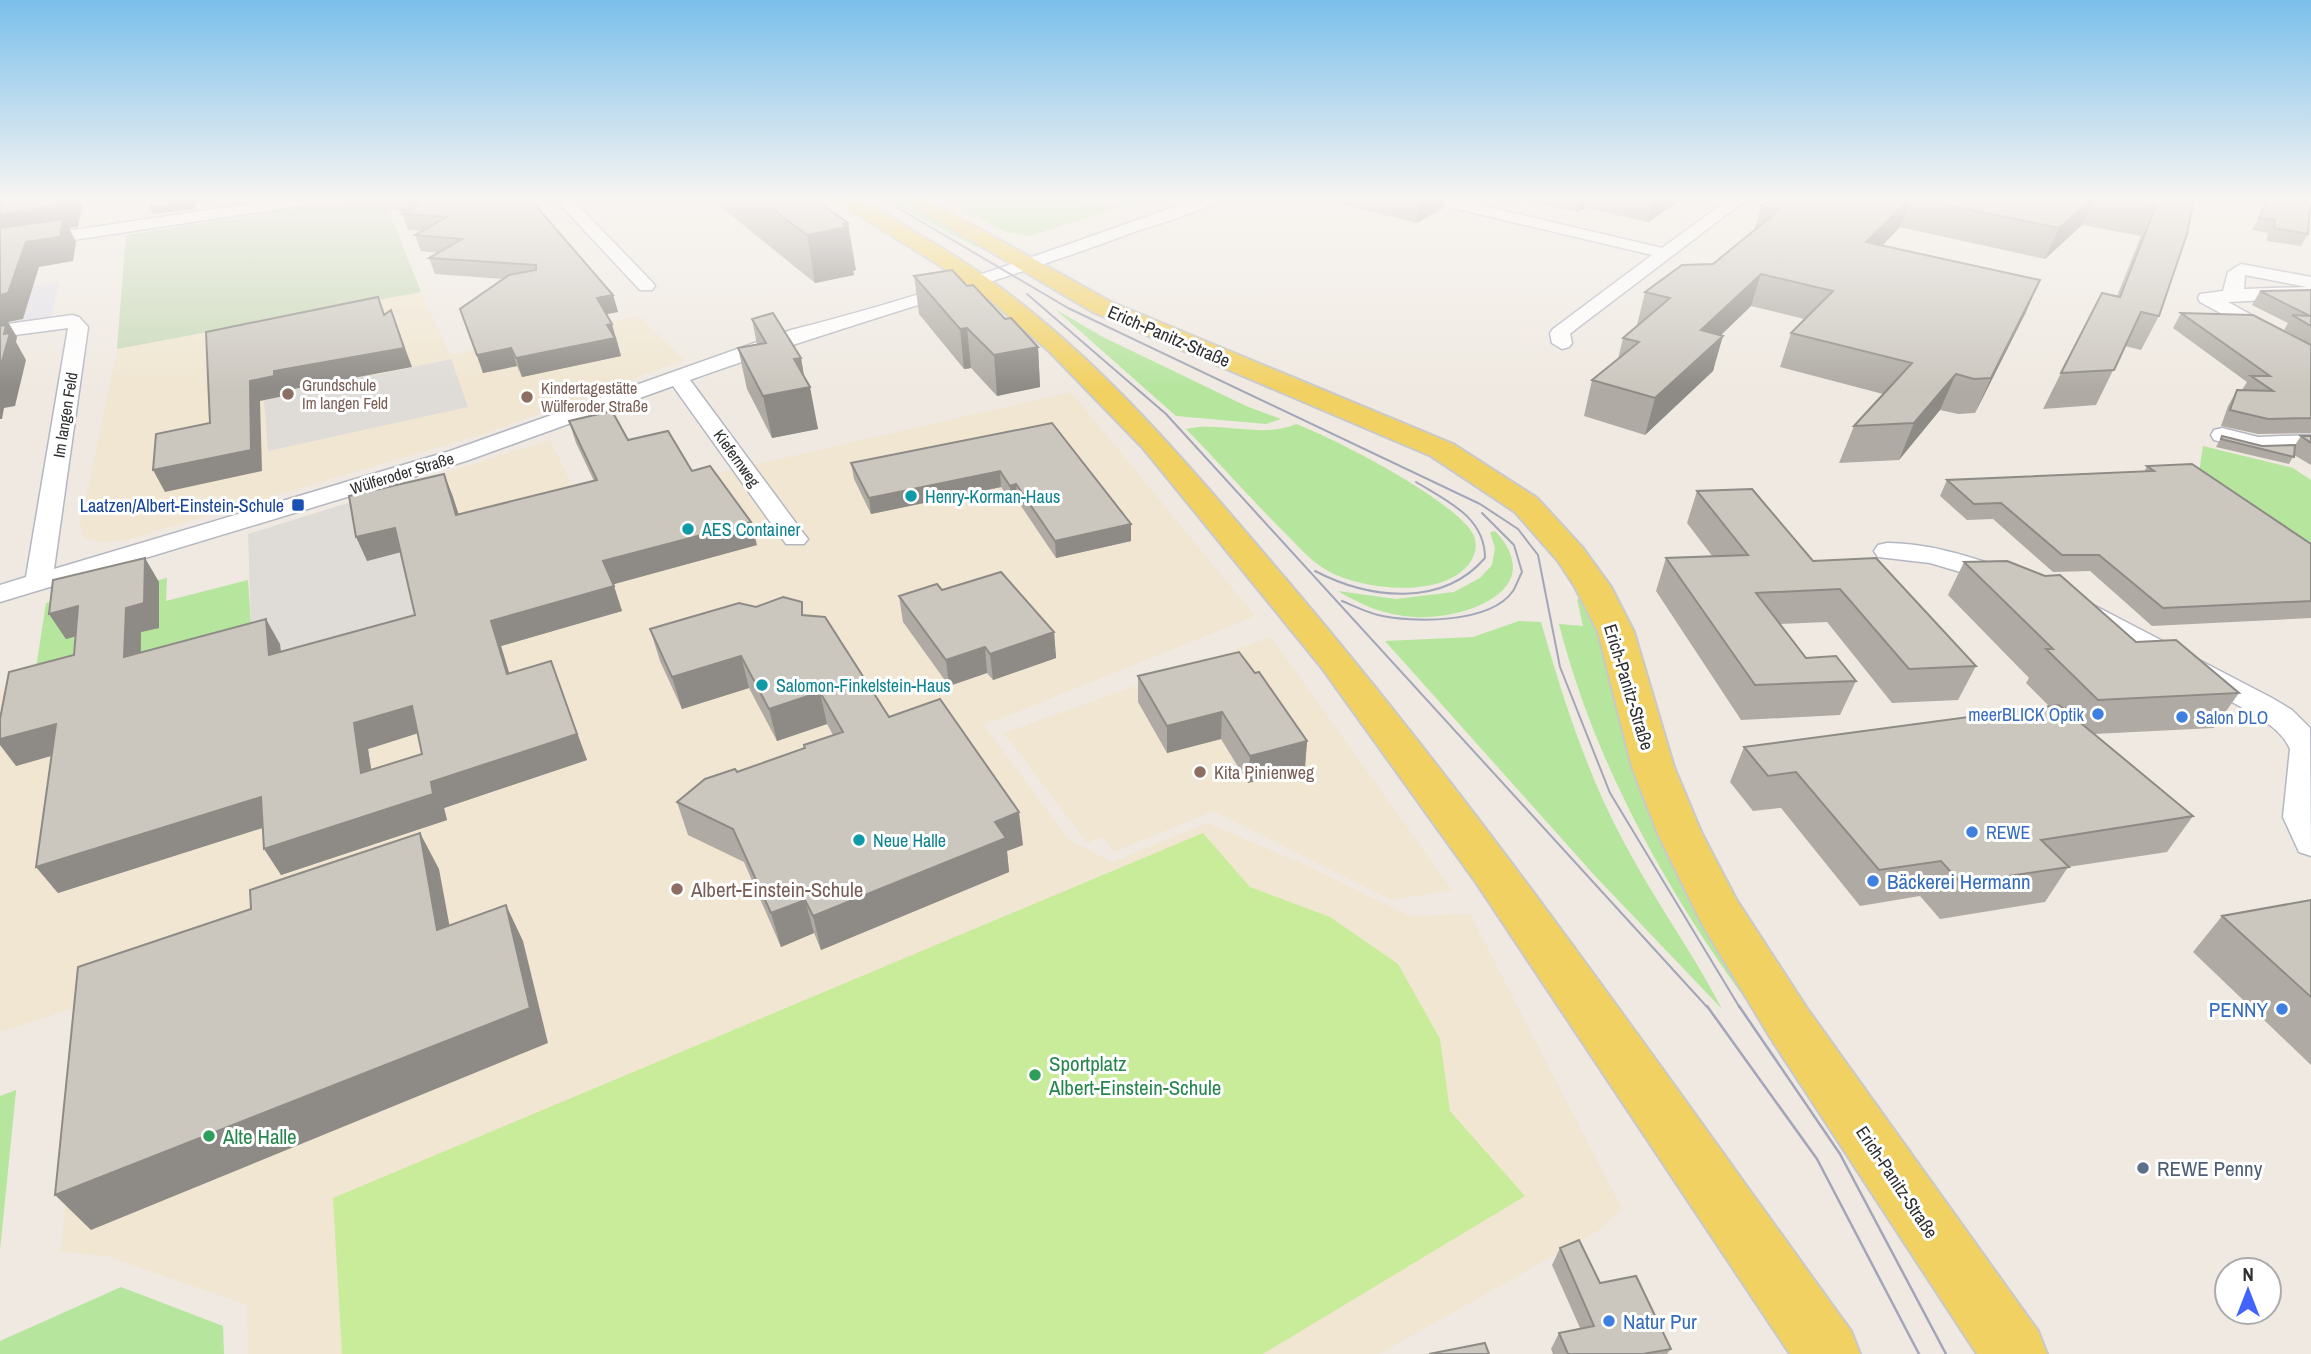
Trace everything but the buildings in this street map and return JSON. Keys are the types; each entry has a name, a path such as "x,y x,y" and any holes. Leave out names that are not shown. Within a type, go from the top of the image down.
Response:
{"main road":[{"name":"Erich-Panitz-Straße","path":"983,262 1101,307 1442,450 1516,497 1548,529 1593,587 1616,632 1653,767 1680,834 1720,911 1788,1022 2015,1354"},
{"name":"Erich-Panitz-Straße","path":"989,262 1059,346 1141,428 1335,660 1491,869 1828,1354"}],"street":[{"path":"623,262 646,286"},
{"name":"Wülferoder Straße","path":"0,594 458,456 798,334 841,325 1012,262"},
{"name":"Wülferoder Straße","path":"996,268 1014,262"},
{"path":"1562,344 1560,333 1651,262"},
{"path":"2240,295 2232,290 2237,272 2241,269 2311,282"},
{"path":"2311,292 2207,298 2311,356"},
{"name":"Im langen Feld","path":"0,331 72,321 78,327 39,583"},
{"name":"Kiefernweg","path":"678,378 795,539"},
{"path":"2222,435 2258,444 2311,442"},
{"path":"1887,551 1904,550 1930,556 2022,583"},
{"path":"2054,594 2104,618 2281,717 2299,735 2306,749 2300,817 2311,843"}],"shaded area":[{"path":"59,282 51,317 0,325 0,292"},
{"name":"Grundschule Im langen Feld","path":"421,292 450,355 639,316 684,360 486,433 122,541 99,542 84,537 80,527 117,349"},
{"path":"451,359 468,407 268,451 264,400 284,396 282,383 380,374"},
{"name":"Albert-Einstein-Schule","path":"1071,392 1255,616 984,725 1070,841 1113,862 1207,823 1303,864 1410,916 1470,914 1622,1209 1599,1230 1379,1354 248,1354 247,1305 107,1256 61,1252 85,1004 0,1032 0,690 251,624 297,519 550,440 577,496 601,500"},
{"path":"354,501 405,551 426,640 283,680 251,624 248,534"},
{"name":"Kita Pinienweg","path":"1271,637 1452,890 1391,900 1213,811 1114,852 1102,837 1087,843 1004,733"}],"green space":[{"path":"124,262 409,262 421,292 117,349"},
{"path":"1055,309 1103,337 1246,406 1281,419 1266,424 1176,416"},
{"path":"1296,424 1364,456 1445,506 1464,522 1474,536 1476,548 1471,561 1459,573 1443,582 1424,586 1382,586 1343,578 1316,563 1299,548 1186,429 1214,427 1269,430"},
{"path":"2203,446 2293,468 2311,480 2311,546 2199,472"},
{"path":"1495,531 1510,552 1513,570 1507,585 1494,598 1475,607 1434,617 1404,616 1374,609 1338,591 1396,599 1454,592 1480,578 1492,565 1495,548 1490,532"},
{"path":"167,578 166,601 248,580 251,624 34,681 46,603 118,585 118,590"},
{"path":"1577,599 1584,600 1601,640 1698,910 1749,1004 1661,869 1612,774 1574,675 1559,624 1583,626"},
{"path":"1519,621 1541,622 1575,729 1606,807 1631,856 1722,1009 1596,877 1385,641 1473,637"},
{"name":"Sportplatz Albert-Einstein-Schule","path":"1203,833 1250,887 1330,917 1398,964 1440,1039 1450,1111 1525,1196 1263,1354 342,1354 333,1198"},
{"path":"16,1091 0,1250 0,1096"},
{"path":"121,1287 223,1326 224,1354 0,1354 0,1341"}],"tram line":[{"path":"990,262 1068,308 1480,504 1518,529 1538,555 1560,667 1610,793 1740,1008"},
{"path":"1027,294 1166,414 1708,1008"},
{"path":"1315,571 1358,588 1404,594 1448,585 1468,574 1485,558 1479,532 1462,512 1416,482"},
{"path":"1342,601 1378,615 1430,620 1469,615 1502,602 1513,591 1522,572 1514,545 1482,513"},
{"path":"1707,1006 1817,1159 1919,1354"},
{"path":"1739,1006 1840,1154 1946,1354"}],"place":[{"name":"Grundschule Im langen Feld","path":"288,394"},
{"name":"Kindertagestätte Wülferoder Straße","path":"527,397"},
{"name":"Henry-Korman-Haus","path":"911,496"},
{"name":"Laatzen/Albert-Einstein-Schule","path":"298,505"},
{"name":"AES Container","path":"688,529"},
{"name":"Salomon-Finkelstein-Haus","path":"762,685"},
{"name":"meerBLICK Optik","path":"2098,714"},
{"name":"Salon DLO","path":"2182,717"},
{"name":"Kita Pinienweg","path":"1200,772"},
{"name":"REWE","path":"1972,832"},
{"name":"Neue Halle","path":"859,840"},
{"name":"Bäckerei Hermann","path":"1873,881"},
{"name":"Albert-Einstein-Schule","path":"677,889"},
{"name":"PENNY","path":"2282,1009"},
{"name":"Sportplatz Albert-Einstein-Schule","path":"1035,1075"},
{"name":"Alte Halle","path":"209,1136"},
{"name":"REWE Penny","path":"2143,1168"},
{"name":"Natur Pur","path":"1609,1321"}]}
